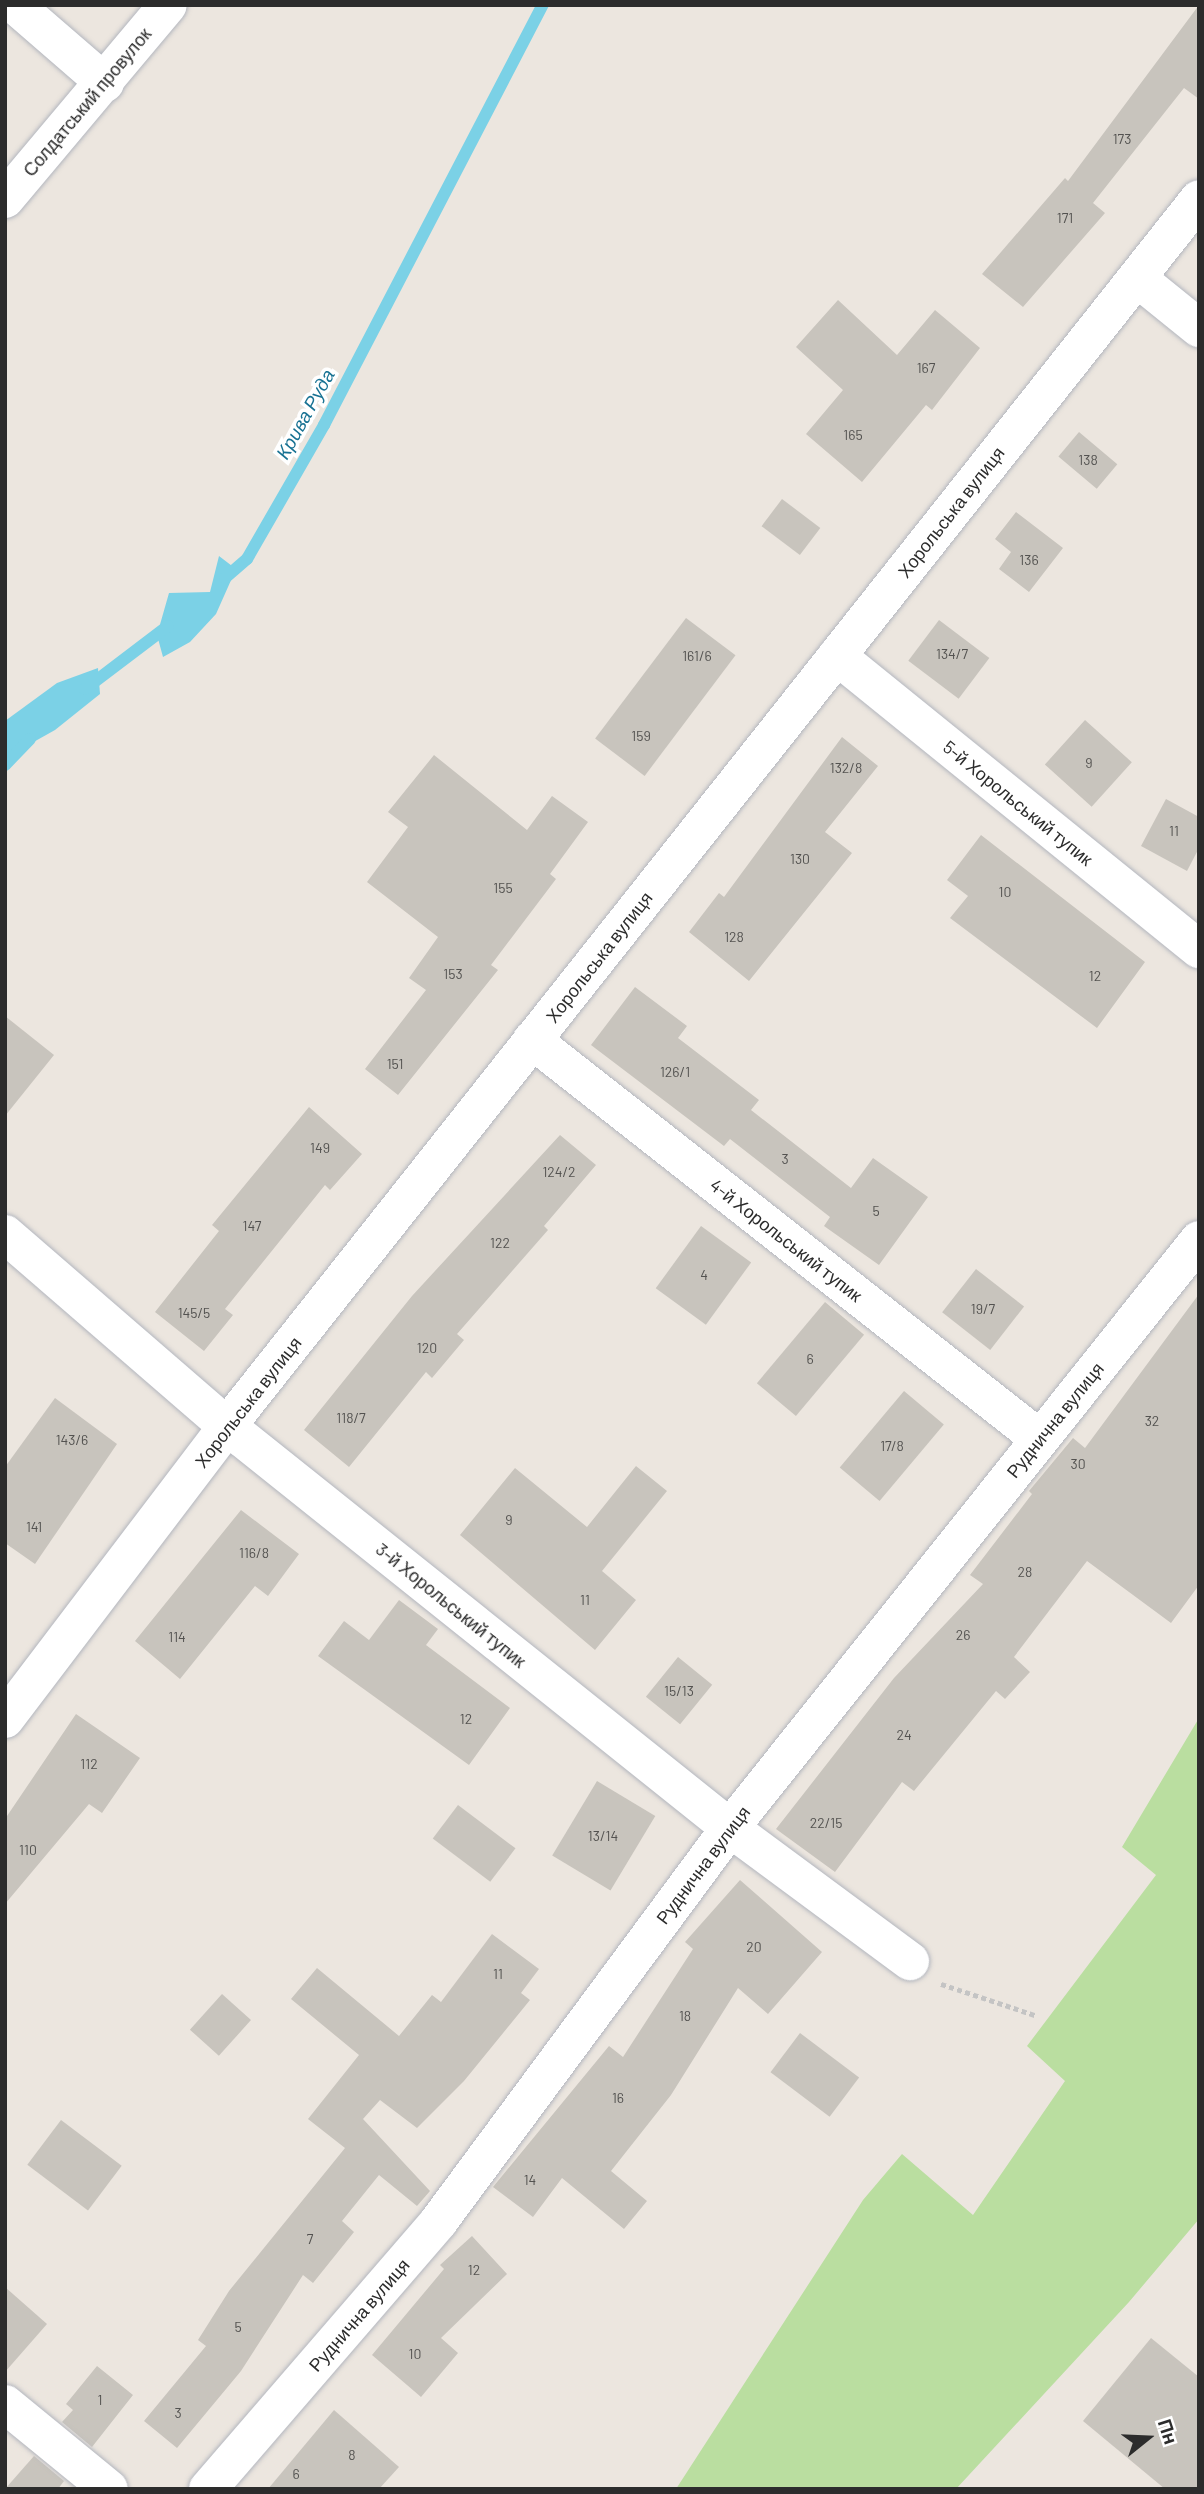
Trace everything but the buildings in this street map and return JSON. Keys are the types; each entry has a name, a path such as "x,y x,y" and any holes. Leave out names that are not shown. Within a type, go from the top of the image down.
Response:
{"street":[{"path":"15,5 105,83"},
{"name":"Солдатський провулок","path":"5,199 168,5"},
{"name":"Хорольська вулиця","path":"5,1719 227,1426 1199,199"},
{"path":"1137,278 1199,328"},
{"name":"5-й Хорольський тупик","path":"836,656 1199,949"},
{"name":"4-й Хорольський тупик","path":"532,1040 1040,1439"},
{"name":"3-й Хорольський тупик","path":"5,1234 227,1426 730,1828 910,1961"},
{"name":"Руднична вулиця","path":"208,2489 439,2221 730,1828 1199,1240"},
{"path":"5,2404 109,2489"}],"path":[{"path":"910,1961 936,1982 1034,2015"}],"green space":[{"path":"1199,1718 1199,2219 1129,2302 956,2489 676,2489 863,2200 902,2154 973,2215 1065,2081 1027,2046 1156,1875 1122,1847"}],"water":[{"path":"219,556 236,569 216,614 190,642 163,657 157,635 169,593 210,592"},
{"path":"98,668 100,694 55,730 5,758 5,721 57,683"}],"waterway":[{"name":"Крива Руда","path":"225,578 247,559 324,425 543,5"},
{"name":"Крива Руда","path":"85,689 168,626"},
{"name":"Крива Руда","path":"5,765 30,739"}]}
